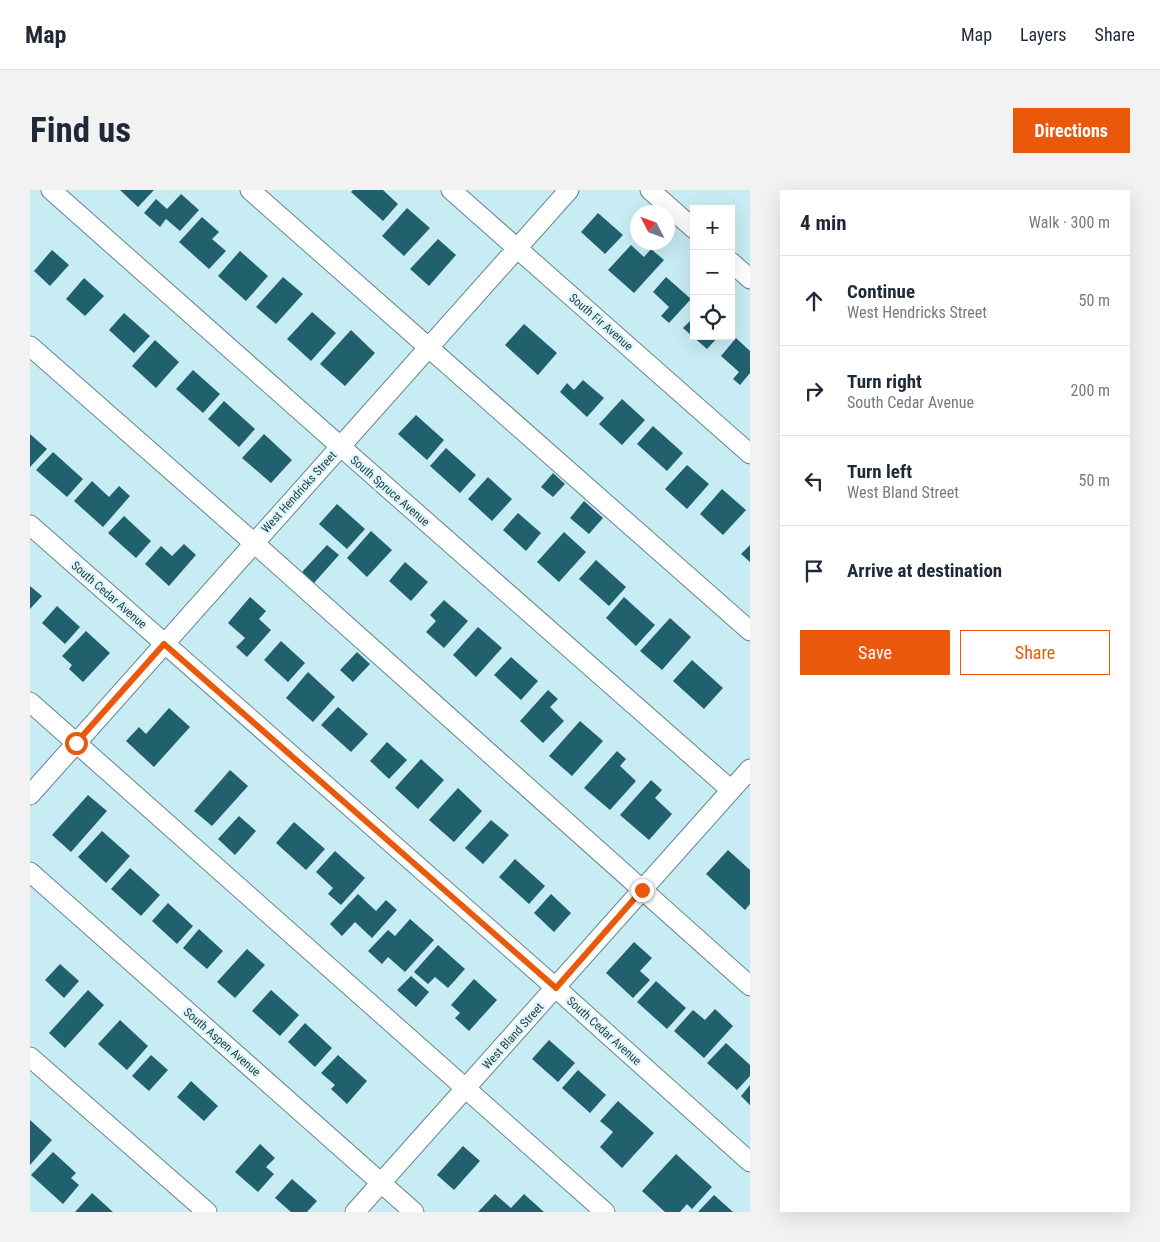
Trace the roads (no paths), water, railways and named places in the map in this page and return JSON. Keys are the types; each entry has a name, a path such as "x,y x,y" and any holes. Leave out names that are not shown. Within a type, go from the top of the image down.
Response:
{"street":[{"name":"South Spruce Avenue","path":"51,190 731,790"},
{"path":"250,190 750,631"},
{"name":"South Fir Avenue","path":"451,190 750,454"},
{"name":"West Hendricks Street","path":"30,795 569,190"},
{"path":"650,190 690,225"},
{"path":"735,266 750,279"},
{"path":"30,346 254,543 750,986"},
{"name":"South Cedar Avenue","path":"30,525 556,988 750,1162"},
{"path":"30,702 605,1212"},
{"name":"West Bland Street","path":"355,1212 750,770"},
{"name":"South Aspen Avenue","path":"30,872 414,1212"},
{"path":"30,1057 207,1212"}]}
